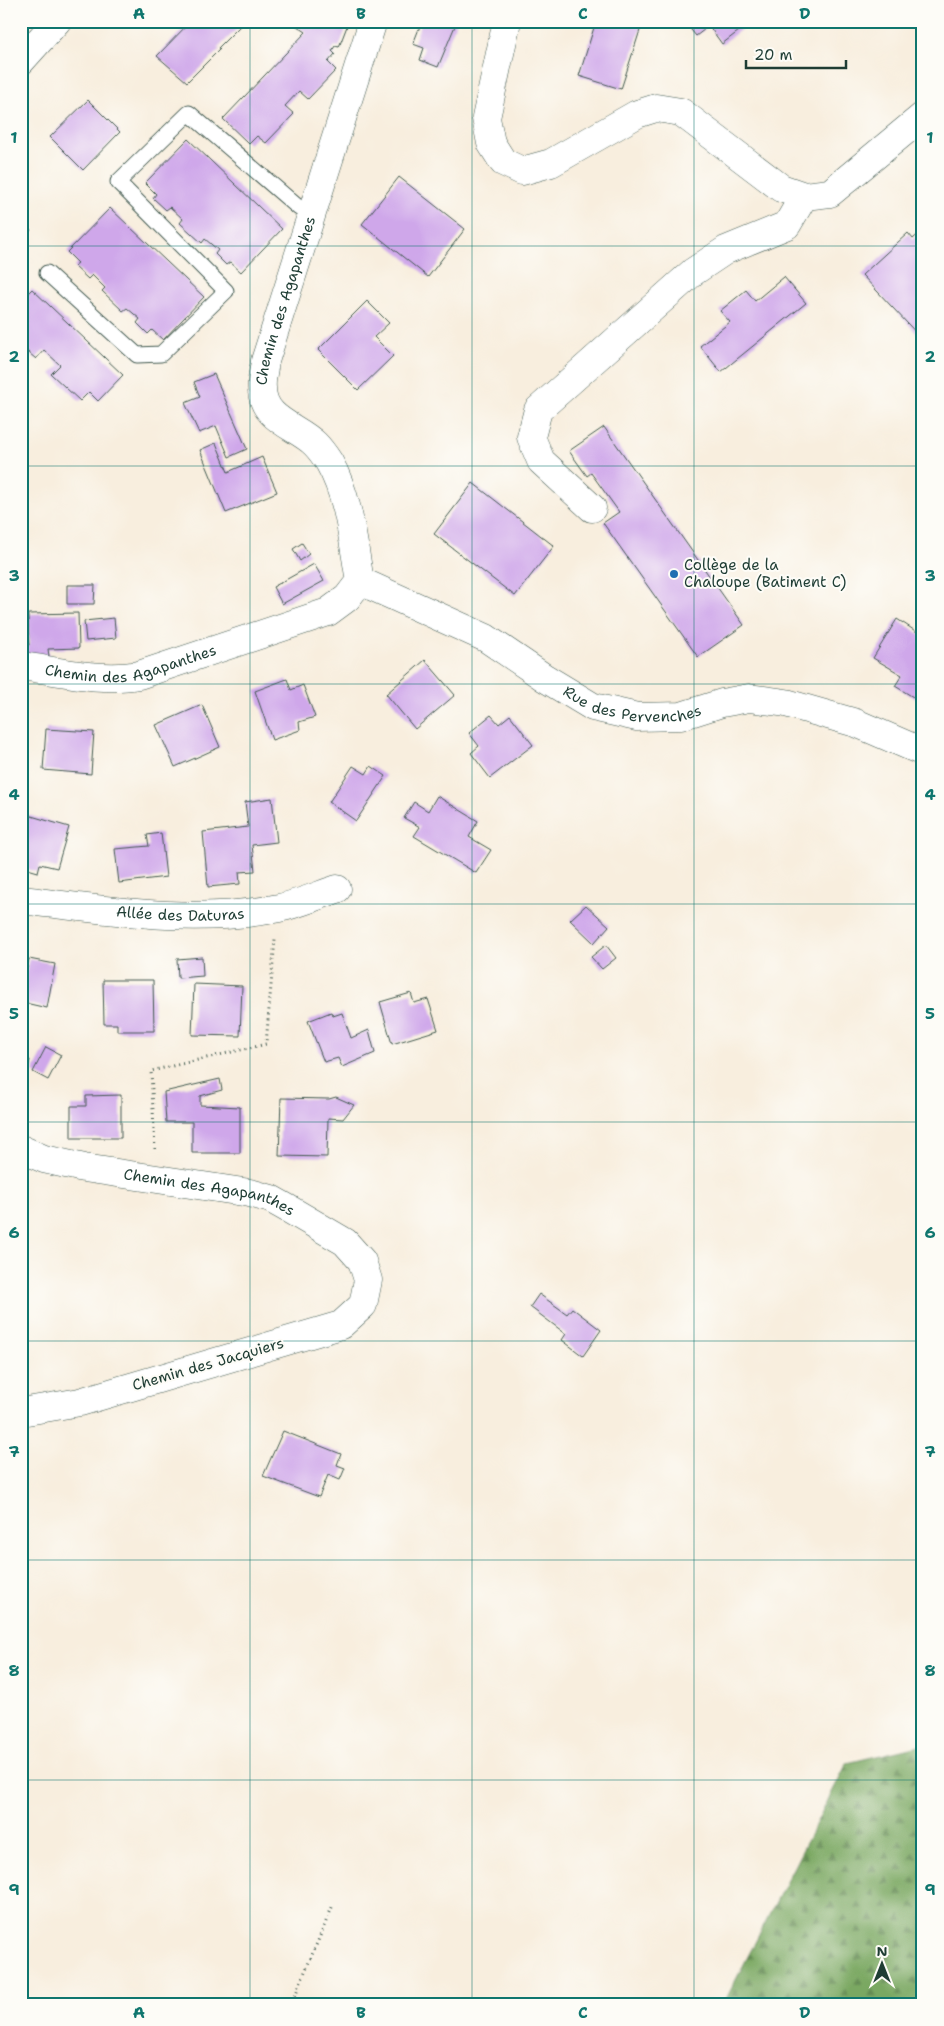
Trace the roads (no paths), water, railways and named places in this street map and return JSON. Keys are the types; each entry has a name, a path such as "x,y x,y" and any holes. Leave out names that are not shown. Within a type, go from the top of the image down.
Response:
{"street":[{"path":"21,61 57,21"},
{"name":"Chemin des Agapanthes","path":"21,666 121,679 139,675 328,612 347,598 360,581 339,483 329,462 314,444 284,424 268,409 262,390 265,361 372,21"},
{"path":"507,21 486,118 492,143 503,162 522,170 551,163 607,133 637,114 656,108 681,112 781,188 804,196 830,193 923,116"},
{"path":"592,508 541,461 531,437 538,410 693,272 726,250 787,226 804,196"},
{"name":"Rue des Pervenches","path":"360,581 486,638 544,678 594,708 637,717 681,716 722,703 749,698 786,702 856,723 923,752"},
{"name":"Allée des Daturas","path":"21,900 124,912 222,916 281,908 338,889"},
{"name":"Chemin des Agapanthes","path":"21,1149 44,1159 84,1168 229,1189 271,1199 345,1242 362,1261 368,1280"},
{"name":"Chemin des Jacquiers","path":"21,1412 80,1402 340,1325 364,1306 368,1280"}],"lane":[{"path":"47,273 137,355 161,354 226,291 118,182 189,113 299,208 312,213"}],"place":[{"name":"Collège de la Chaloupe (Batiment C)","path":"674,574"}]}
